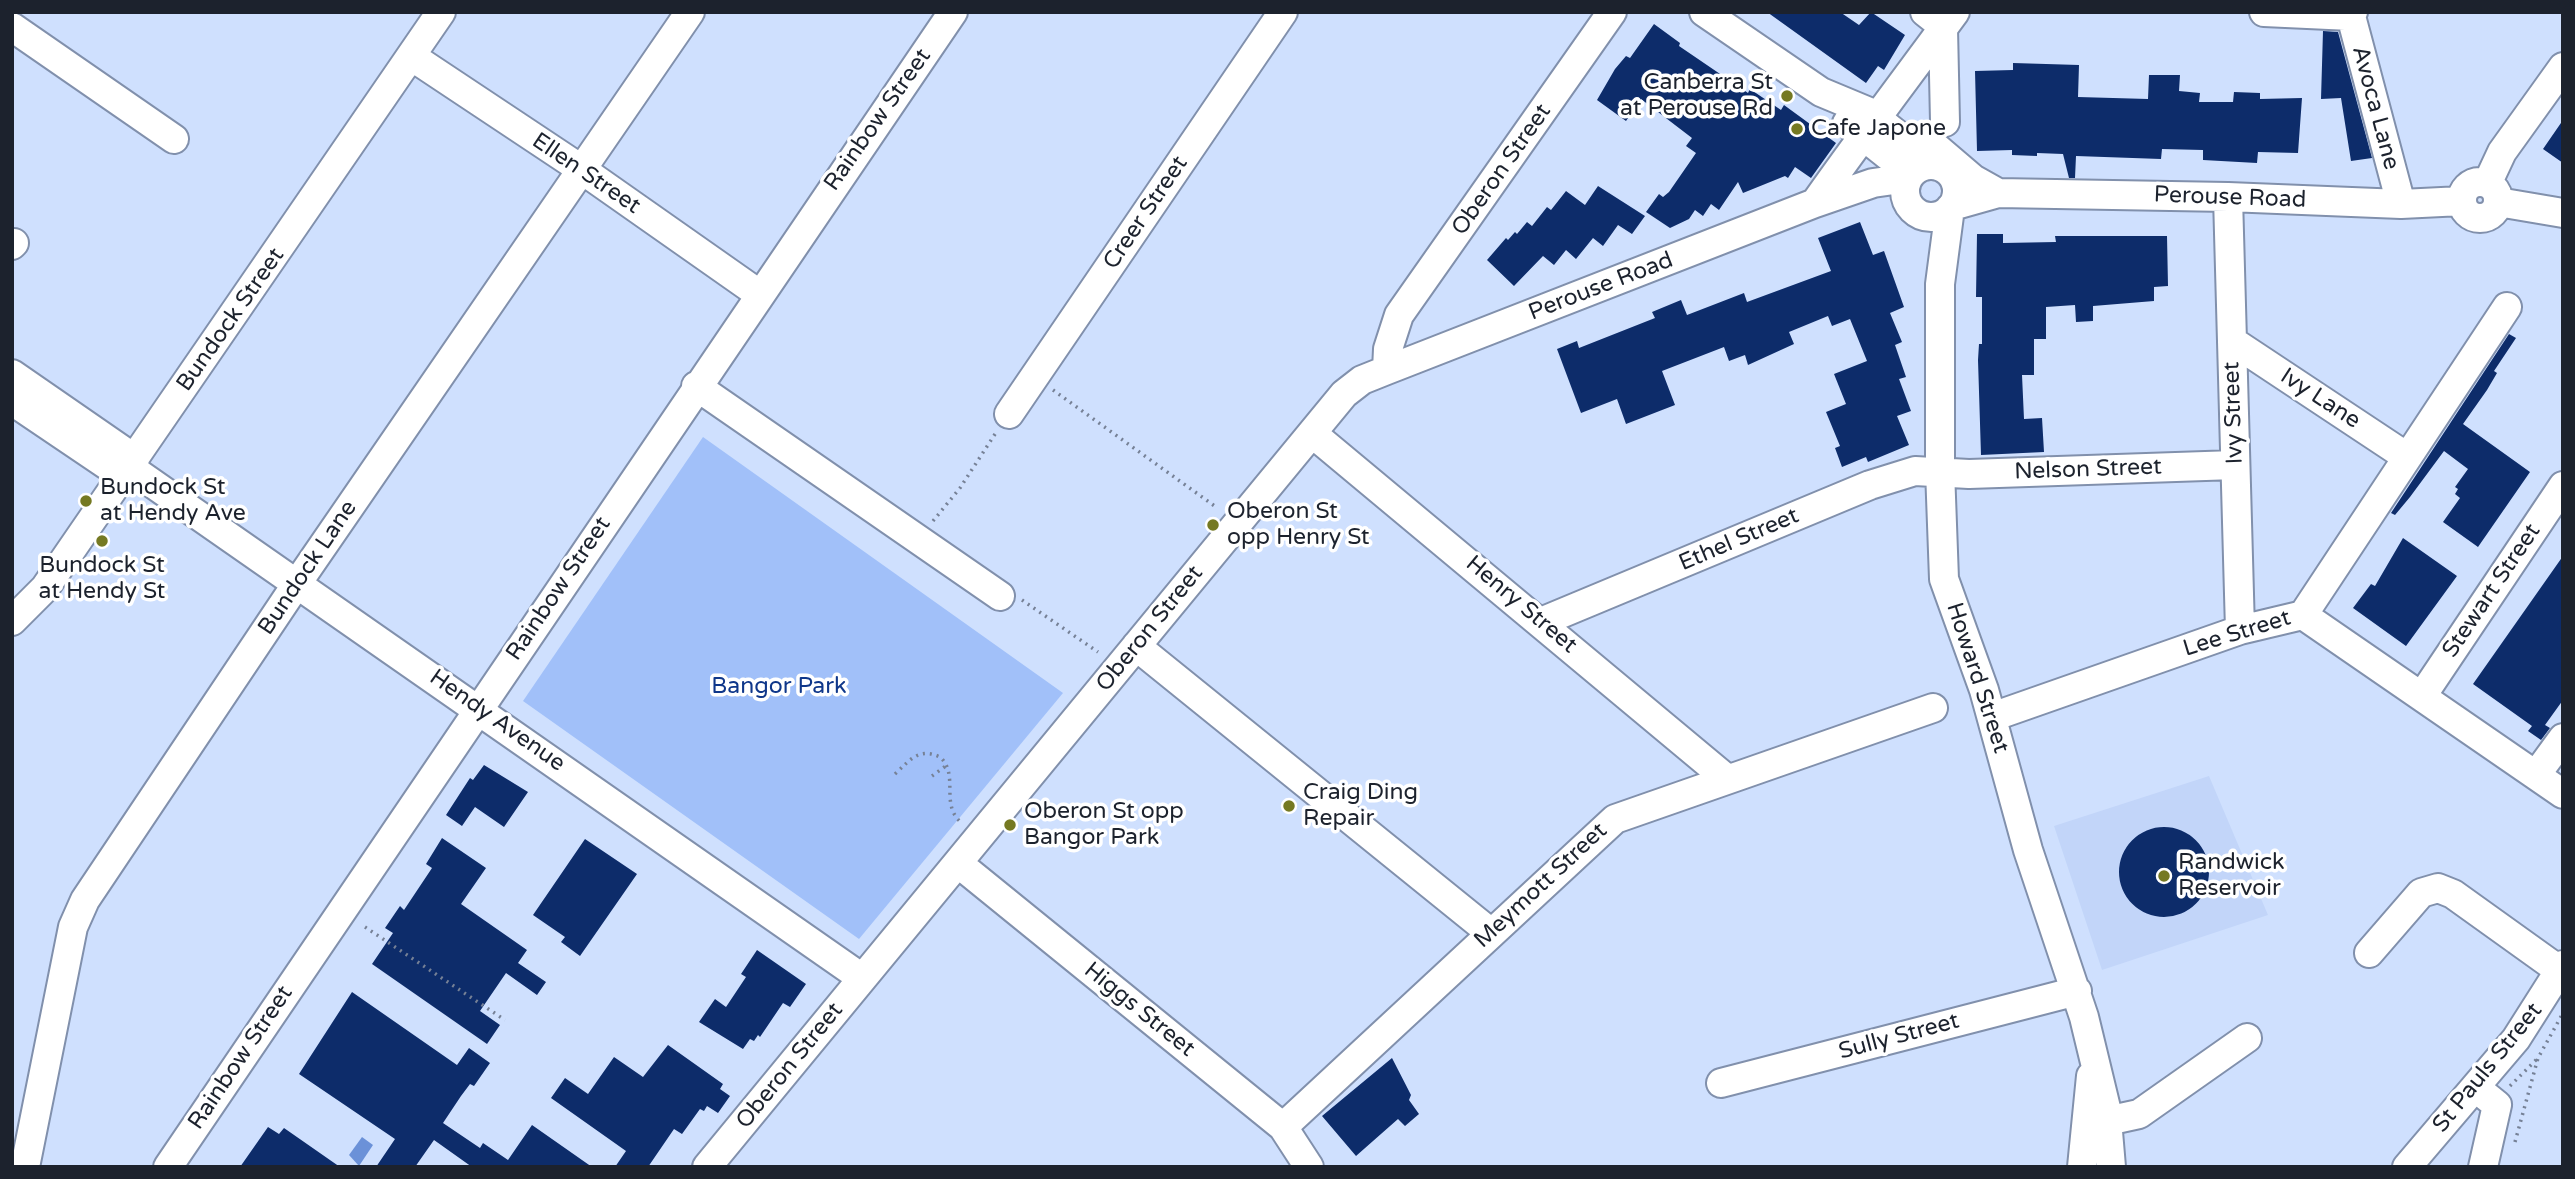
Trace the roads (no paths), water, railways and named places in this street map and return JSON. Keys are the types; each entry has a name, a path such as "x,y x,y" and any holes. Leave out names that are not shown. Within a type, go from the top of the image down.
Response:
{"street":[{"name":"Bundock Street","path":"12,621 45,588 441,12"},
{"name":"Bundock Lane","path":"25,1167 74,927 85,900 298,582 690,12"},
{"name":"Rainbow Street","path":"168,1167 696,386 953,12"},
{"name":"Creer Street","path":"1009,414 1283,12"},
{"name":"Oberon Street","path":"707,1167 1313,434 1343,394 1362,380 1387,370 1388,349 1399,316 1612,12"},
{"path":"1704,12 1821,92 1843,120 1870,119 1911,128 1973,178 1998,193"},
{"path":"2264,12 2352,14"},
{"name":"Avoca Lane","path":"2352,14 2400,204"},
{"path":"1827,199 1870,119 1942,20"},
{"path":"1942,20 1945,122"},
{"path":"12,27 174,139"},
{"name":"Ellen Street","path":"411,56 580,169 759,294"},
{"path":"2563,67 2502,152 2493,192 2563,213"},
{"name":"Perouse Road","path":"1870,119 1944,171 1998,193"},
{"path":"1870,119 1908,178"},
{"path":"1917,168 1944,171 1956,192 1951,207 1934,216 1914,211 1905,197 1908,178 1917,168"},
{"name":"Perouse Road","path":"1387,370 1827,199 1872,183 1908,178"},
{"name":"Perouse Road","path":"1951,207 1998,193 2228,197 2400,204 2462,201 2468,186 2477,181 2493,192"},
{"name":"Ivy Street","path":"2228,197 2240,630"},
{"name":"Perouse Road","path":"1827,199 1884,199 1914,211"},
{"name":"Howard Street","path":"1951,207 1940,284 1940,470 1944,579 1992,717 2028,850 2077,991 2107,1121 2111,1167"},
{"name":"Howard Street","path":"1914,211 1924,225 1940,284"},
{"path":"2303,615 2507,307"},
{"name":"Ivy Lane","path":"2232,341 2407,457"},
{"name":"Hendy Avenue","path":"12,374 129,467 479,708 862,978"},
{"path":"696,386 1000,596"},
{"name":"Hendy Avenue","path":"12,401 129,467"},
{"name":"Henry Street","path":"1313,434 1727,779"},
{"name":"Nelson Street","path":"1940,470 1969,474 2235,465"},
{"name":"Ethel Street","path":"1541,622 1870,485 1915,471 1940,470"},
{"name":"Stewart Street","path":"2422,696 2563,486"},
{"name":"Lee Street","path":"1992,717 2240,630 2303,615 2563,794"},
{"path":"1136,646 1491,933"},
{"name":"Meymott Street","path":"1283,1126 1615,818 1933,708"},
{"path":"2536,775 2563,738"},
{"name":"Higgs Street","path":"958,864 1283,1126 1309,1167"},
{"path":"2369,953 2421,893 2438,888 2453,894 2561,967"},
{"name":"St Pauls Street","path":"2407,1167 2476,1088 2556,1014 2561,967"},
{"name":"Sully Street","path":"1721,1083 2077,991"},
{"path":"2107,1121 2139,1114 2247,1038"},
{"name":"Howard Street","path":"2082,1167 2093,1060"},
{"path":"2476,1088 2497,1105 2483,1167"}],"place":[{"name":"Canberra St at Perouse Rd","path":"1787,96"},
{"name":"Cafe Japone","path":"1797,129"},
{"name":"Bundock St at Hendy Ave","path":"86,501"},
{"name":"Oberon St opp Henry St","path":"1213,525"},
{"name":"Bundock St at Hendy St","path":"102,541"},
{"name":"Craig Ding Repair","path":"1289,806"},
{"name":"Oberon St opp Bangor Park","path":"1010,825"},
{"name":"Randwick Reservoir","path":"2164,876"}],"park label":[{"name":"Bangor Park","path":"779,687"}]}
